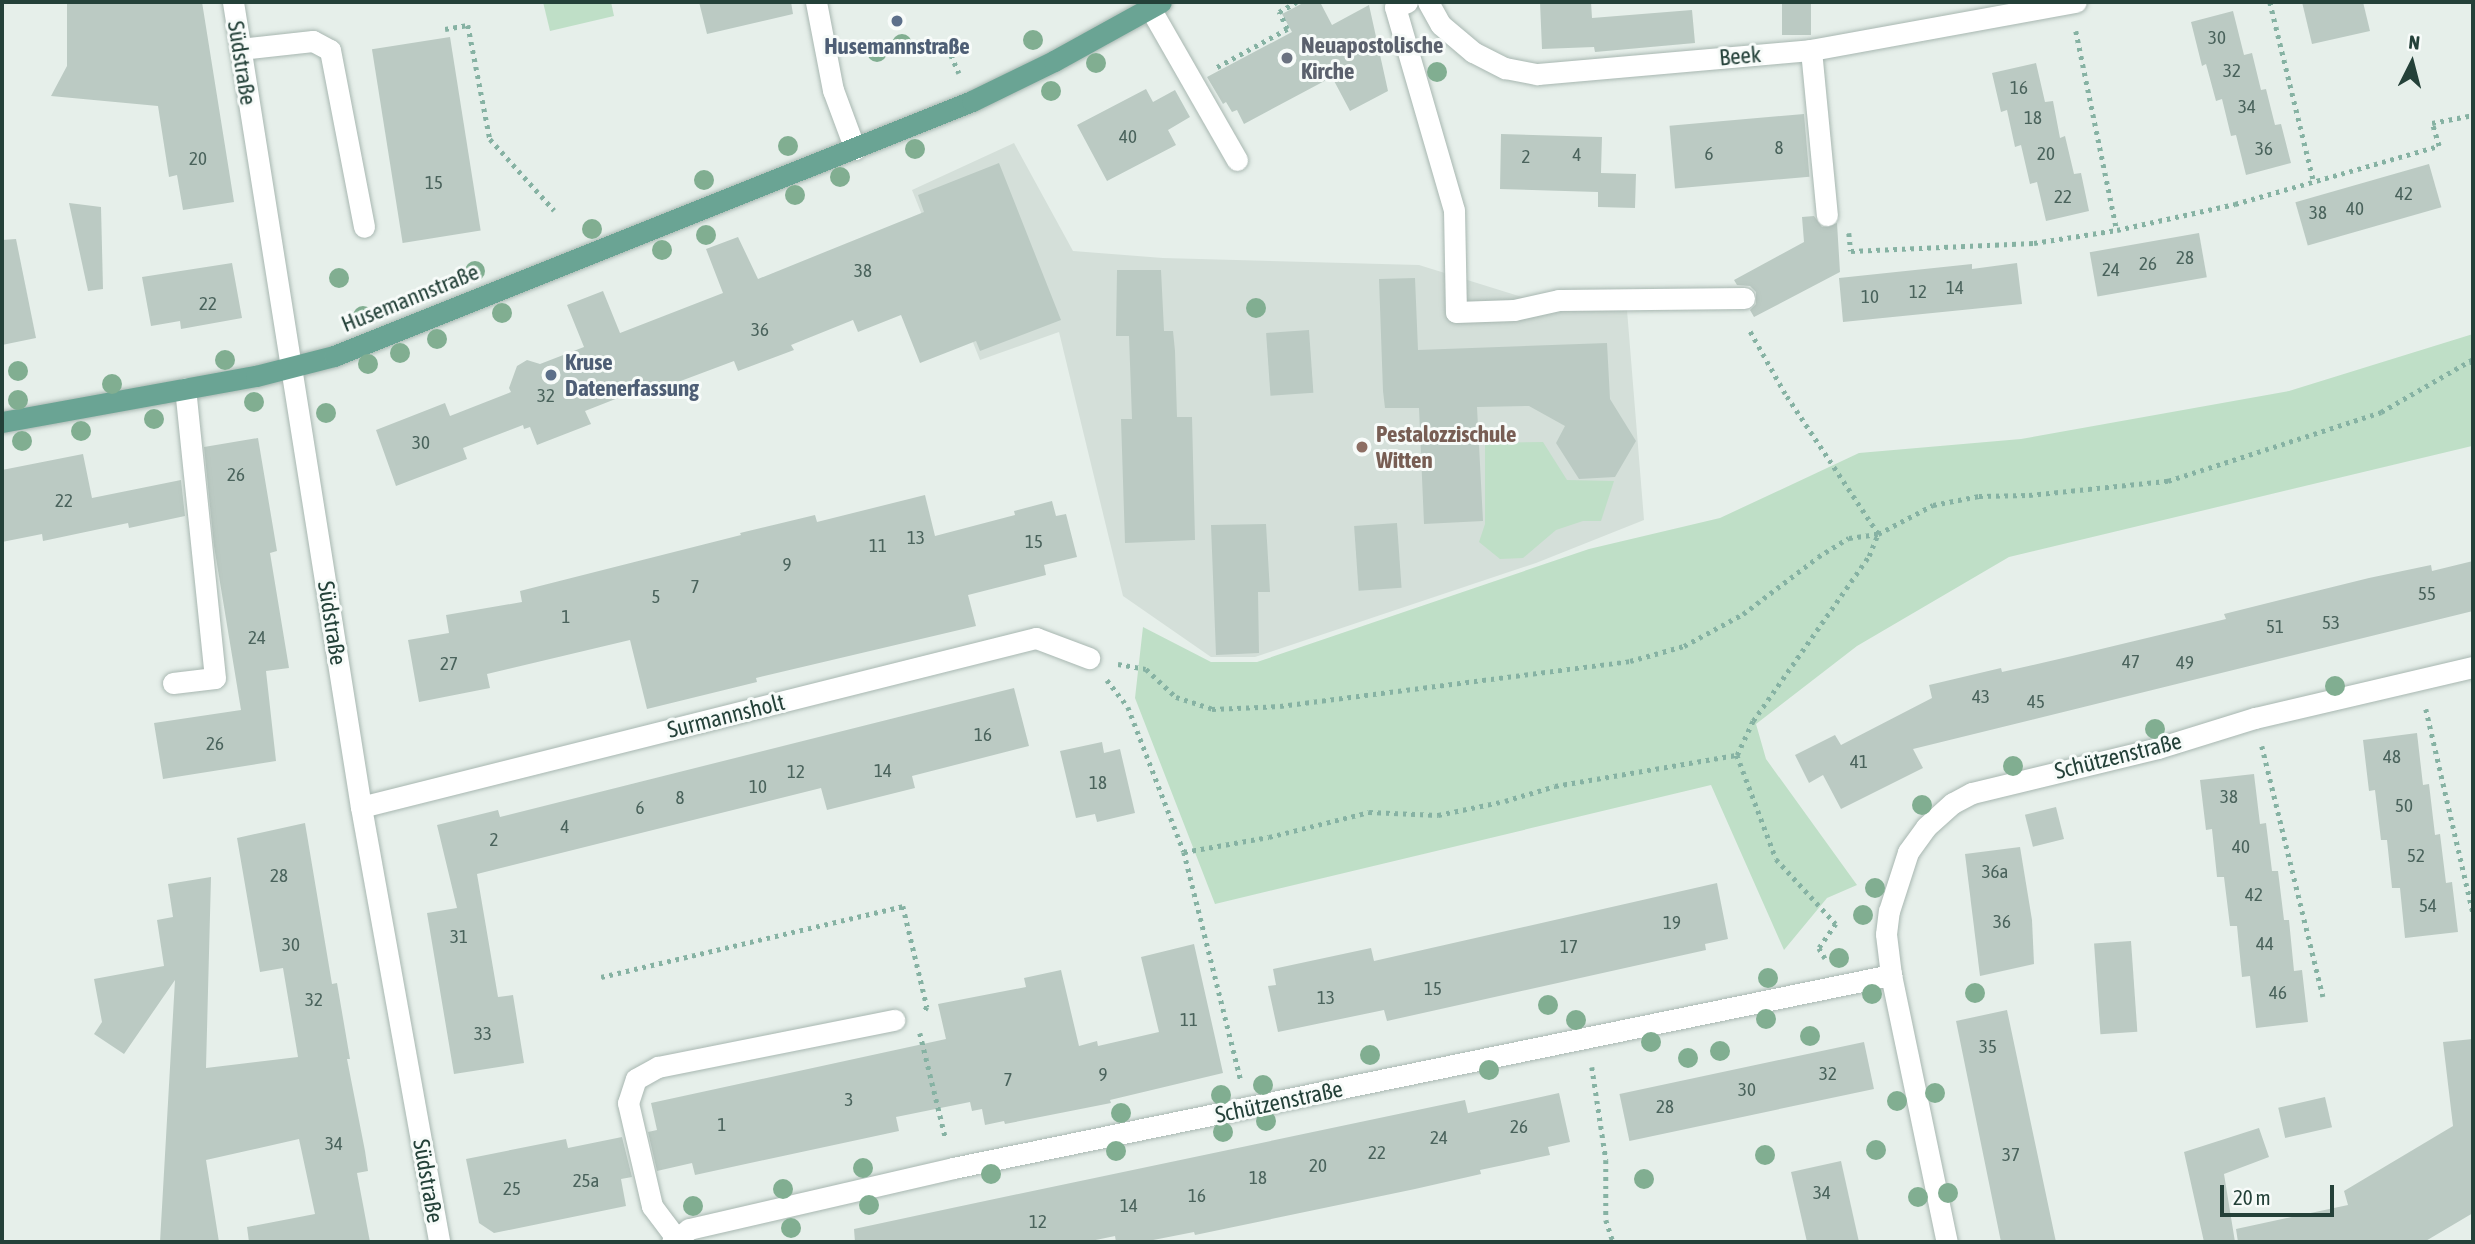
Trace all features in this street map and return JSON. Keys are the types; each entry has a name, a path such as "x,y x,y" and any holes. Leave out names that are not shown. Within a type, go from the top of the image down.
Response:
{"main road":[{"name":"Husemannstraße","path":"2,422 292,368 346,352 972,102 1156,5"}],"street":[{"name":"Südstraße","path":"233,2 361,807 439,1242"},
{"path":"816,2 833,90 855,149"},
{"path":"1407,2 1395,7 1419,120 1454,210 1457,312 1514,310 1559,300 1744,298"},
{"name":"Beek","path":"1428,2 1441,25 1473,52 1505,68 1537,74 1811,50 2076,2"},
{"path":"1156,5 1237,160"},
{"path":"240,49 313,41 330,50 364,227"},
{"path":"1811,50 1827,215"},
{"path":"173,683 215,678 185,389"},
{"name":"Surmannsholt","path":"361,807 1036,638 1089,658"},
{"name":"Schützenstraße","path":"1947,1242 1891,975 1886,934 1898,876 1908,852 1926,827 1953,803 1972,793 2003,783 2158,748 2255,718 2473,667"},
{"name":"Schützenstraße","path":"674,1240 689,1229 953,1168 1247,1109 1584,1035 1891,975"},
{"path":"674,1240 652,1206 628,1103 636,1079 659,1067 894,1020"}],"path":[{"path":"1212,70 1287,29 1279,12 1296,2"},
{"path":"2270,2 2313,179"},
{"path":"445,29 468,25 490,139 554,210"},
{"path":"2078,44 2117,230"},
{"path":"1851,251 2034,243 2117,230 2235,204 2313,179 2439,146 2432,123 2473,115"},
{"path":"1745,322 1785,394 1878,534"},
{"path":"1089,658 1146,669 1176,697 1212,709 1280,706 1630,661 1684,646 1743,614 1818,557 1849,538 1878,534 1933,505 1952,500 2168,481 2381,412 2472,360 2473,368"},
{"path":"1835,986 1819,948 1836,924 1776,859 1737,755 1753,721 1869,556 1878,534"},
{"path":"1089,658 1128,707 1184,852 1247,1109"},
{"path":"2419,681 2473,912"},
{"path":"2255,718 2323,997"},
{"path":"1184,852 1269,837 1369,812 1438,815 1505,801 1555,786 1737,755"},
{"path":"601,977 904,906 927,1007 917,1024 953,1168"},
{"path":"1584,1035 1598,1098 1606,1160 1606,1220 1613,1242"}],"shaded area":[{"name":"Pestalozzischule Witten","path":"1014,143 1073,251 1163,258 1419,265 1564,310 1627,310 1644,520 1536,563 1255,657 1211,657 1123,596 1059,332 980,360 912,190"}],"green space":[{"path":"543,2 611,2 614,16 550,31"},
{"path":"2473,334 2472,446 2009,557 1857,646 1756,724 1766,759 1857,885 1827,898 1784,950 1711,785 1215,904 1135,698 1143,627 1211,662 1257,662 1589,549 1720,518 1859,453 2021,439 2289,391"},
{"path":"1543,442 1567,480 1614,481 1601,521 1583,521 1556,530 1523,558 1500,559 1479,542 1485,524 1485,443"}],"building":[{"path":"67,2 202,2 234,202 183,210 177,175 169,177 158,106 51,96 67,66"},
{"path":"699,2 791,2 793,14 707,34"},
{"name":"Neuapostolische Kirche","path":"1305,2 1320,2 1332,25 1369,5 1388,91 1350,111 1332,77 1244,124 1237,110 1232,112 1226,102 1223,104 1207,77 1292,32 1282,14"},
{"path":"1540,2 1591,2 1592,18 1692,10 1695,43 1595,52 1594,47 1542,49"},
{"path":"1782,2 1811,2 1811,35 1782,35"},
{"path":"2302,2 2363,2 2370,31 2312,44"},
{"path":"2233,11 2244,55 2252,53 2261,90 2266,89 2275,125 2281,124 2291,163 2246,175 2236,135 2231,136 2222,99 2216,101 2206,64 2202,66 2191,22"},
{"path":"450,37 481,231 403,243 372,49"},
{"path":"2036,63 2045,102 2053,101 2060,138 2065,136 2074,174 2081,173 2089,211 2046,221 2037,182 2030,184 2021,145 2015,147 2007,110 2001,112 1992,73"},
{"path":"1146,89 1153,102 1175,90 1190,117 1168,130 1176,145 1107,181 1077,125"},
{"path":"1804,114 1809,177 1675,189 1670,126"},
{"path":"1501,134 1602,137 1601,173 1636,174 1635,208 1598,207 1598,192 1500,189"},
{"path":"999,163 1061,320 980,351 976,341 920,363 901,315 858,332 853,320 791,345 794,350 738,371 734,361 654,391 651,385 585,411 591,424 537,445 530,427 524,429 523,425 463,448 467,459 396,486 376,430 445,403 450,416 511,392 509,388 517,366 527,360 540,364 584,347 567,305 603,291 620,333 723,293 706,249 738,237 758,279 924,212 918,195"},
{"path":"2429,164 2441,207 2308,246 2295,202"},
{"path":"69,203 101,207 103,289 88,291"},
{"path":"1814,216 1822,227 1837,223 1840,272 1754,317 1750,310 1756,304 1756,292 1750,286 1737,285 1734,280 1804,242 1802,217"},
{"path":"2199,233 2207,277 2098,297 2090,252"},
{"path":"16,239 36,338 2,345 2,240"},
{"path":"232,263 242,318 181,329 180,321 151,326 142,277"},
{"path":"2017,263 2022,304 1843,322 1839,278 1972,264 1972,269"},
{"path":"1117,270 1161,270 1164,331 1173,331 1177,417 1192,417 1195,540 1125,543 1121,419 1132,419 1129,336 1116,336"},
{"path":"1415,278 1418,350 1607,343 1610,399 1636,441 1615,477 1579,479 1556,443 1565,426 1529,406 1477,407 1483,521 1424,524 1419,408 1385,408 1383,391 1379,279"},
{"path":"1309,330 1313,393 1270,396 1266,333"},
{"path":"258,438 277,551 270,553 289,668 266,671 276,761 163,779 154,723 241,710 214,546 204,447"},
{"path":"83,454 92,498 181,480 185,516 129,528 128,523 43,541 42,534 2,542 2,470"},
{"path":"925,495 935,536 1015,515 1014,511 1052,501 1056,516 1066,514 1077,557 1044,565 1046,575 968,595 976,626 756,678 757,682 647,709 630,640 487,674 490,688 419,702 408,640 449,633 446,615 522,602 520,591 741,535 740,533 815,515 817,522"},
{"path":"1397,523 1402,588 1359,591 1354,526"},
{"path":"1266,524 1270,592 1258,592 1259,653 1216,655 1211,525"},
{"path":"2473,561 2473,611 1913,749 1923,768 1841,809 1823,775 1809,783 1795,755 1835,735 1841,745 1932,698 1929,685 2001,668 2002,672 2226,619 2224,614 2369,578 2431,565 2432,571"},
{"path":"1014,688 1029,746 912,776 915,788 827,810 821,788 477,874 498,997 513,995 524,1063 454,1074 427,913 457,908 437,825 498,810 500,817"},
{"path":"2417,733 2423,785 2429,784 2435,835 2440,834 2446,883 2452,882 2458,932 2405,938 2400,888 2392,888 2387,840 2381,840 2375,790 2369,791 2363,740"},
{"path":"1102,742 1104,753 1120,749 1135,813 1097,822 1095,814 1076,818 1060,751"},
{"path":"2254,774 2260,824 2266,823 2272,871 2278,871 2284,920 2289,920 2294,971 2302,970 2308,1022 2256,1028 2250,976 2242,977 2237,926 2230,926 2224,877 2217,877 2212,829 2206,830 2200,780"},
{"path":"2056,807 2064,839 2033,847 2025,815"},
{"path":"305,823 332,984 337,983 350,1059 347,1059 365,1151 368,1171 357,1173 370,1242 249,1242 247,1227 315,1214 299,1139 206,1160 219,1242 160,1242 175,980 124,1054 94,1034 102,1022 94,979 164,966 157,920 173,917 168,884 211,877 206,1068 298,1057 283,968 260,972 237,838"},
{"path":"2020,847 2032,920 2034,964 1980,976 1965,854"},
{"path":"1717,883 1728,939 1705,944 1706,950 1387,1021 1384,1010 1278,1032 1268,986 1276,985 1273,969 1371,948 1374,961"},
{"path":"2131,941 2137,1032 2100,1034 2094,944"},
{"path":"1194,944 1223,1073 1110,1100 1111,1103 1005,1124 1004,1121 985,1125 982,1109 972,1111 970,1102 896,1117 899,1131 695,1175 692,1163 657,1171 648,1132 657,1130 651,1103 946,1039 938,1004 1026,987 1024,978 1061,970 1079,1046 1097,1041 1098,1046 1159,1032 1141,957"},
{"path":"2007,1010 2056,1242 2001,1242 1956,1021"},
{"path":"2473,1039 2473,1213 2424,1242 2238,1242 2236,1229 2348,1205 2344,1191 2453,1126 2443,1042"},
{"path":"1864,1042 1874,1089 1629,1141 1619,1094"},
{"path":"1559,1093 1570,1142 1548,1147 1550,1155 1480,1170 1481,1174 1415,1189 1195,1235 1194,1232 1143,1242 1116,1242 1115,1236 1086,1242 855,1242 854,1229 952,1208 1465,1100 1468,1113"},
{"path":"2325,1097 2332,1127 2285,1138 2278,1108"},
{"path":"2259,1128 2269,1157 2224,1174 2235,1242 2204,1242 2184,1152"},
{"path":"622,1137 632,1177 621,1179 626,1206 494,1233 479,1223 466,1159 566,1139 568,1148"},
{"path":"1841,1161 1859,1242 1807,1242 1791,1172"}],"place":[{"name":"Husemannstraße","path":"897,21"},
{"name":"Neuapostolische Kirche","path":"1287,58"},
{"name":"Kruse Datenerfassung","path":"551,375"},
{"name":"Pestalozzischule Witten","path":"1362,447"}]}
